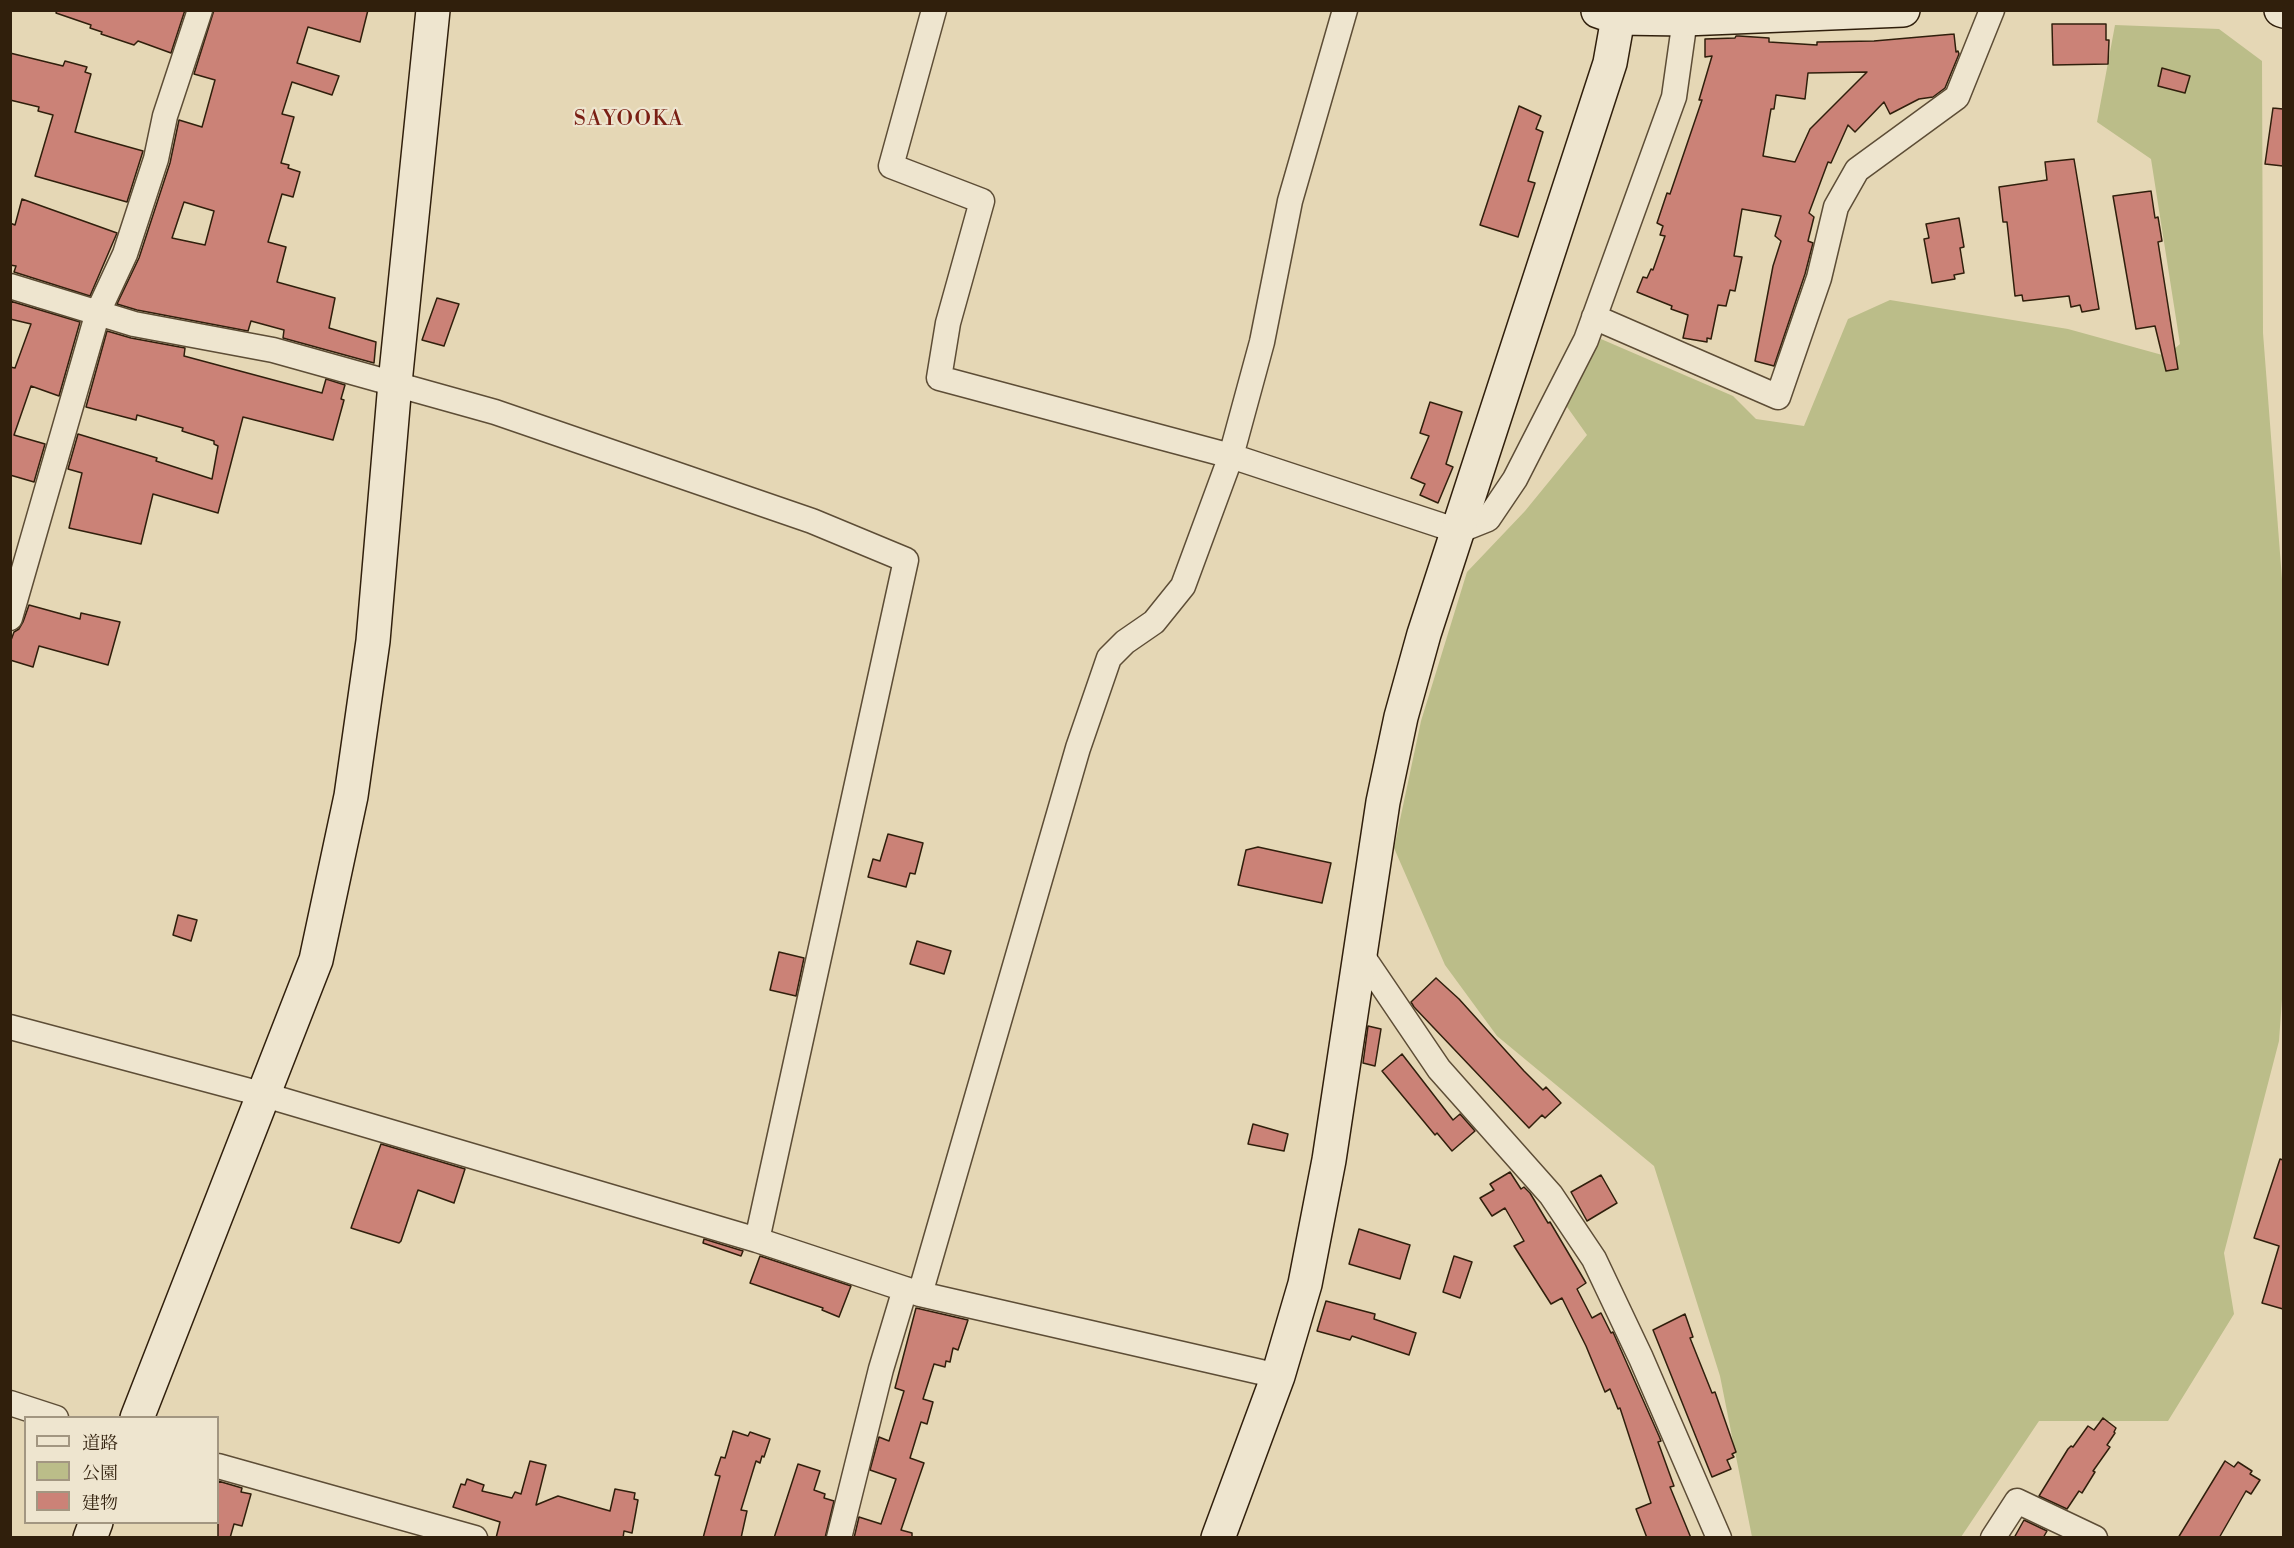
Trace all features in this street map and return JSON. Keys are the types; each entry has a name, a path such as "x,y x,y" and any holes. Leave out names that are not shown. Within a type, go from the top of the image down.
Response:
{"street":[{"path":"10,618 98,312 128,244 156,159 165,116 200,10"},
{"path":"138,1416 316,960 351,796 373,641 394,382 433,10"},
{"path":"934,10 891,165 982,201 948,323 939,378 1231,456 1458,531 1488,519 1515,479 1586,340 1674,98 1685,19"},
{"path":"839,1538 881,1369 912,1291 1074,759 1109,658 1125,642 1154,622 1183,586 1231,456 1262,342 1290,201 1345,10"},
{"path":"1218,1538 1278,1376 1305,1284 1329,1160 1383,802 1401,717 1424,634 1610,63 1610,13 1685,19 1903,10"},
{"path":"1594,317 1778,397 1819,278 1836,207 1857,170 1957,97 1992,10"},
{"path":"10,286 134,324 273,351 394,382 495,412 812,521 906,560 757,1239"},
{"path":"1359,951 1439,1069 1551,1195 1594,1259 1641,1358 1719,1538"},
{"path":"10,1027 265,1095 757,1239 912,1291 1278,1376"},
{"path":"10,1403 50,1416"},
{"path":"219,1466 475,1538"},
{"path":"1993,1538 2017,1501 2095,1538"}],"green space":[{"path":"2115,25 2219,29 2262,61 2263,333 2284,605 2284,971 2279,1041 2224,1253 2234,1314 2168,1421 2039,1421 1961,1537 1752,1537 1720,1376 1654,1166 1497,1036 1445,965 1394,848 1421,721 1467,572 1525,511 1587,435 1565,404 1601,339 1733,396 1756,419 1804,426 1848,319 1890,300 2068,329 2166,356 2180,344 2151,159 2097,122"}],"building":[{"path":"57,10 185,10 171,53 138,41 134,45 101,34 102,32 90,28 91,25 56,13"},
{"path":"214,10 368,10 360,42 308,27 297,63 339,76 332,95 292,82 282,114 294,117 281,163 300,172 293,197 282,194 268,242 286,247 277,282 335,298 329,328 376,342 374,363 283,338 284,330 251,321 248,331 137,310 117,304 139,258 170,163 179,120 202,127 215,80 194,74","holes":["184,202 214,211 205,245 172,238"]},
{"path":"2052,24 2106,24 2106,40 2109,40 2108,64 2053,65"},
{"path":"1954,34 1956,52 1958,51 1959,54 1945,88 1933,97 1919,99 1890,114 1884,102 1855,132 1848,125 1831,163 1828,162 1809,213 1814,217 1808,241 1813,243 1774,366 1755,361 1773,266 1781,241 1775,236 1781,216 1742,209 1734,256 1742,257 1735,291 1730,290 1726,306 1718,305 1711,339 1707,338 1707,342 1683,338 1688,315 1637,292 1643,277 1647,278 1651,269 1653,270 1665,236 1660,235 1663,226 1657,223 1667,193 1670,194 1702,100 1699,100 1712,56 1705,57 1705,39 1739,36 1769,38 1769,42 1817,45 1817,42 1874,41","holes":["1867,72 1810,129 1795,162 1763,156 1771,109 1774,109 1776,95 1805,99 1808,73"]},
{"path":"10,53 63,66 65,61 87,67 85,72 91,74 75,132 143,151 127,202 35,176 53,115 38,111 39,107 10,100"},
{"path":"2162,68 2190,76 2185,93 2158,86"},
{"path":"1519,106 1541,116 1536,129 1543,132 1528,181 1535,183 1518,237 1480,225"},
{"path":"2273,108 2283,109 2283,166 2265,164"},
{"path":"2074,159 2099,309 2082,312 2080,305 2071,307 2069,296 2023,301 2022,295 2015,296 2007,222 2003,222 1999,187 2047,180 2045,162"},
{"path":"2151,191 2155,218 2158,217 2162,241 2158,242 2178,369 2166,371 2155,326 2136,329 2113,196"},
{"path":"22,199 117,233 90,296 14,272 16,266 10,265 10,223 15,225"},
{"path":"1959,218 1964,247 1960,248 1964,273 1954,275 1955,279 1932,283 1924,239 1929,238 1926,224"},
{"path":"437,298 459,304 444,346 422,340"},
{"path":"10,301 80,322 59,396 31,386 14,435 45,444 34,482 10,475 10,367 15,368 31,324 10,319"},
{"path":"107,331 185,348 184,356 322,393 326,379 345,385 341,399 344,400 333,440 243,417 218,513 153,494 141,544 69,528 82,473 68,469 78,434 157,458 156,461 212,479 218,446 214,444 214,441 182,431 183,428 137,415 136,420 86,407"},
{"path":"1430,402 1462,412 1446,464 1453,467 1438,503 1420,495 1425,484 1411,478 1429,436 1420,433"},
{"path":"29,605 80,619 81,613 120,622 108,665 39,646 33,667 10,660 10,643 14,632 23,622"},
{"path":"888,834 923,843 915,874 910,873 906,887 868,877 873,859 880,861"},
{"path":"1258,847 1331,863 1322,903 1238,885 1246,850"},
{"path":"178,915 197,920 191,941 173,935"},
{"path":"917,941 951,951 944,974 910,964"},
{"path":"779,952 804,958 796,996 770,990"},
{"path":"1436,978 1459,999 1543,1090 1546,1087 1561,1103 1545,1118 1542,1115 1529,1128 1414,1007 1411,1002"},
{"path":"1368,1026 1381,1029 1375,1066 1363,1063"},
{"path":"1402,1054 1453,1120 1460,1114 1475,1131 1452,1151 1437,1133 1435,1135 1382,1071"},
{"path":"1253,1124 1288,1134 1284,1151 1248,1144"},
{"path":"381,1144 465,1169 454,1203 418,1190 399,1243 351,1228"},
{"path":"2280,1159 2283,1160 2283,1309 2262,1303 2279,1246 2254,1238"},
{"path":"1510,1172 1521,1189 1524,1187 1530,1193 1548,1223 1550,1222 1586,1283 1577,1289 1592,1318 1601,1313 1611,1333 1613,1332 1661,1441 1658,1442 1674,1486 1670,1487 1691,1538 1647,1538 1636,1509 1651,1503 1620,1408 1618,1409 1610,1389 1605,1392 1586,1346 1562,1298 1551,1304 1514,1246 1524,1241 1505,1208 1492,1216 1480,1198 1494,1190 1490,1184"},
{"path":"1601,1175 1617,1203 1587,1221 1571,1192"},
{"path":"1359,1229 1410,1245 1400,1279 1349,1264"},
{"path":"704,1239 743,1251 741,1256 703,1243"},
{"path":"760,1256 851,1286 839,1317 822,1310 823,1308 750,1283"},
{"path":"1454,1256 1472,1262 1460,1298 1443,1292"},
{"path":"1326,1301 1375,1314 1374,1319 1416,1333 1409,1355 1352,1336 1350,1340 1317,1331"},
{"path":"916,1308 968,1320 958,1350 953,1348 950,1362 946,1361 945,1367 934,1364 923,1399 933,1402 927,1424 921,1422 910,1458 924,1463 901,1530 912,1533 912,1538 854,1538 859,1517 881,1524 896,1479 870,1470 879,1437 889,1441 904,1391 895,1388"},
{"path":"1685,1314 1693,1337 1690,1338 1712,1393 1715,1392 1736,1452 1732,1454 1734,1457 1727,1460 1731,1469 1712,1477 1653,1330"},
{"path":"2103,1418 2116,1428 2115,1433 2107,1445 2110,1447 2093,1471 2095,1472 2082,1493 2079,1491 2067,1509 2039,1496 2068,1449 2073,1447 2088,1426 2094,1430"},
{"path":"733,1431 748,1436 750,1432 770,1439 764,1457 762,1456 760,1463 756,1461 741,1510 747,1511 741,1538 703,1538 720,1476 715,1475 721,1457 725,1458"},
{"path":"530,1461 546,1465 536,1505 558,1496 610,1511 615,1489 635,1493 634,1499 638,1500 632,1533 624,1531 623,1538 496,1538 500,1522 453,1507 461,1484 465,1485 467,1479 484,1485 482,1491 512,1498 515,1492 521,1494"},
{"path":"2225,1461 2234,1467 2238,1462 2252,1471 2250,1474 2260,1480 2251,1494 2246,1491 2219,1538 2178,1538"},
{"path":"798,1464 820,1471 814,1490 825,1494 824,1498 834,1501 825,1538 774,1538"},
{"path":"219,1481 242,1488 241,1492 251,1494 242,1526 234,1524 230,1538 218,1538"},
{"path":"2024,1520 2047,1531 2043,1538 2014,1538"}],"district":[{"name":"SAYOOKA","path":"629,120"}]}
